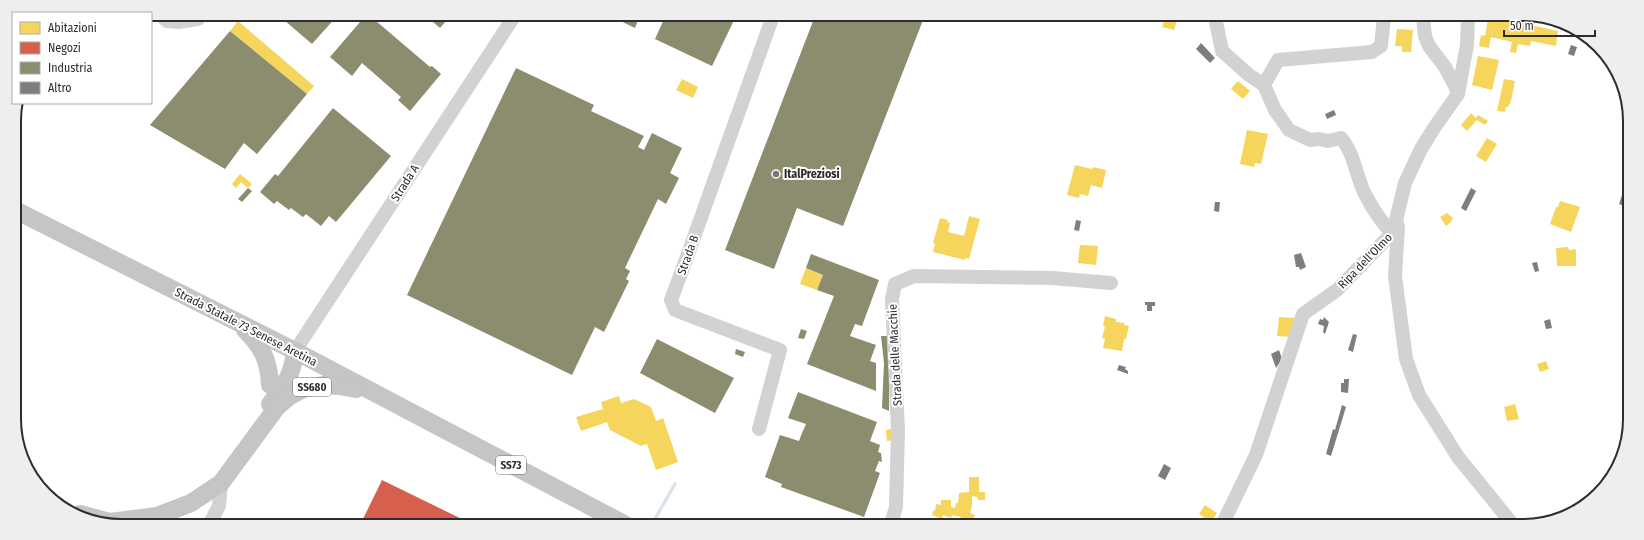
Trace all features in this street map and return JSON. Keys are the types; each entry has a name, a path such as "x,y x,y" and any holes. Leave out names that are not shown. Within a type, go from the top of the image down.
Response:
{"main road":[{"name":"Strada Statale 73 Senese Aretina","path":"21,213 295,352 614,519"},
{"name":"SS680","path":"235,322 256,342 264,354 269,369 270,385"},
{"name":"SS680","path":"264,412 270,385 276,369 285,358 295,352"},
{"name":"SS680","path":"247,445 264,412 289,377 294,365 295,352"},
{"name":"SS680","path":"134,519 157,516 190,503 221,483 247,445 277,407 290,396 303,389 323,385 340,386 356,389 398,406"}],"street":[{"path":"166,21 185,21"},
{"name":"Strada A","path":"295,352 511,21"},
{"name":"Strada B","path":"759,429 780,350 675,310 671,300 771,21"},
{"path":"1216,21 1222,51 1249,75 1264,85 1275,110 1289,130 1310,140 1319,139 1328,141 1341,138 1347,146 1364,193 1385,226 1395,230 1405,183 1421,149 1458,94 1467,44 1468,21"},
{"path":"1264,85 1278,60 1372,52 1381,46 1384,21"},
{"path":"1423,21 1425,36 1429,46 1445,67 1458,94"},
{"name":"Ripa dell'Olmo","path":"1225,519 1256,455 1303,314 1337,290 1395,230"},
{"name":"Ripa dell'Olmo","path":"1395,230 1395,276 1406,359 1419,395 1458,457 1508,519"},
{"name":"Strada delle Macchie","path":"892,519 896,507 898,430 892,299 895,284 914,276 1052,278 1111,283"},
{"path":"212,519 219,506 221,483"}],"building: Abitazioni":[{"path":"238,21 314,86 307,94 230,31"},
{"path":"1164,21 1177,21 1174,30 1162,27"},
{"path":"1488,21 1513,21 1558,31 1556,46 1531,41 1530,46 1518,44 1516,53 1510,52 1512,42 1491,37 1489,48 1479,46 1481,35 1485,36"},
{"path":"1397,29 1413,30 1411,52 1402,52 1402,46 1395,46"},
{"path":"1478,56 1499,60 1492,90 1472,85"},
{"path":"682,79 698,87 693,98 676,90"},
{"path":"1504,79 1515,81 1511,101 1508,107 1506,107 1505,112 1497,111"},
{"path":"1238,81 1250,91 1243,99 1231,89"},
{"path":"1471,113 1476,118 1478,115 1488,121 1485,125 1477,120 1467,131 1461,125"},
{"path":"1247,130 1268,134 1261,164 1255,163 1254,167 1240,164"},
{"path":"1487,138 1497,144 1486,162 1476,156"},
{"path":"1075,165 1092,169 1093,167 1106,170 1102,188 1091,185 1088,196 1080,194 1079,198 1067,195"},
{"path":"240,174 252,184 248,188 241,182 236,188 232,184"},
{"path":"1560,201 1580,207 1571,232 1550,224 1556,207 1558,207"},
{"path":"1447,213 1453,218 1446,226 1440,217"},
{"path":"969,216 980,219 969,259 965,258 965,260 933,252 935,244 933,243 940,218 948,220 947,222 950,223 948,232 964,236"},
{"path":"1080,245 1098,246 1096,265 1078,263"},
{"path":"1568,247 1569,250 1576,249 1576,266 1557,266 1556,248"},
{"path":"806,268 823,275 817,290 800,284"},
{"path":"1105,316 1116,319 1116,322 1125,323 1124,325 1129,326 1126,339 1124,339 1122,351 1103,348 1105,339 1102,338 1105,327 1103,326"},
{"path":"1279,317 1296,318 1292,337 1277,336"},
{"path":"1546,361 1549,369 1540,372 1537,364"},
{"path":"619,396 621,403 634,399 651,407 656,421 663,418 678,462 656,470 647,444 641,446 610,430 607,422 581,431 576,417 603,409 601,402"},
{"path":"1515,404 1519,419 1507,421 1504,407"},
{"path":"892,429 893,440 887,441 886,430"},
{"path":"969,477 979,477 979,492 985,492 985,500 978,500 977,497 972,496 972,507 970,513 975,515 973,519 960,519 961,517 952,515 951,518 943,515 942,519 932,515 933,510 935,511 936,504 941,505 941,500 951,500 951,507 955,508 956,503 958,503 959,493 969,492"},
{"path":"1205,505 1217,513 1213,519 1206,519 1199,514"}],"building: Negozi":[{"path":"382,480 462,519 363,519"}],"building: Industria":[{"path":"285,21 333,21 312,44"},
{"path":"361,21 376,21 430,67 432,66 441,74 410,111 398,100 401,97 362,63 352,76 330,57"},
{"path":"432,21 446,21 440,28"},
{"path":"620,21 638,21 635,28"},
{"path":"663,21 734,21 712,66 655,39"},
{"path":"813,21 923,21 843,226 797,208 774,269 725,250"},
{"path":"230,31 307,94 257,154 244,143 225,169 150,125"},
{"path":"516,68 594,105 591,111 644,136 638,147 644,150 652,133 682,148 670,173 679,178 666,204 658,199 625,268 630,271 626,279 629,281 604,332 595,327 572,375 407,295"},
{"path":"333,108 391,156 336,222 329,216 321,226 306,214 303,217 291,208 289,210 277,201 274,204 260,192 275,174 278,176"},
{"path":"248,188 252,191 242,202 238,199"},
{"path":"811,254 879,280 862,326 855,324 850,336 876,345 870,361 876,363 876,391 807,364 834,296 817,290 823,275 806,268"},
{"path":"801,329 807,331 804,339 798,338"},
{"path":"881,336 889,336 889,411 882,408 884,363"},
{"path":"657,339 734,378 715,413 640,373"},
{"path":"736,349 745,352 743,357 735,354"},
{"path":"798,392 877,422 870,441 880,445 878,452 881,453 882,462 879,461 875,471 880,473 864,517 781,487 782,484 765,477 780,435 799,441 806,424 788,418"}],"building: Altro":[{"path":"1201,43 1215,58 1210,63 1196,49"},
{"path":"1571,45 1577,47 1574,56 1568,54"},
{"path":"1334,110 1336,115 1327,119 1325,114"},
{"path":"1471,188 1476,191 1466,211 1461,208"},
{"path":"1622,195 1623,195 1623,206 1619,204"},
{"path":"1215,202 1220,202 1219,212 1214,211"},
{"path":"1076,220 1081,221 1079,231 1074,230"},
{"path":"1301,253 1306,267 1300,270 1299,267 1296,267 1294,255"},
{"path":"1537,262 1539,271 1535,272 1532,263"},
{"path":"1145,302 1155,302 1155,306 1152,306 1152,311 1147,311 1147,305 1145,305"},
{"path":"1324,317 1329,322 1325,334 1323,332 1324,326 1318,324 1320,319 1323,320"},
{"path":"1550,319 1552,328 1546,329 1544,321"},
{"path":"1353,334 1357,335 1353,352 1348,350"},
{"path":"1279,350 1282,359 1276,368 1271,354"},
{"path":"1119,365 1126,367 1125,369 1128,371 1128,374 1117,370"},
{"path":"1344,379 1349,379 1348,393 1341,392 1341,383 1344,383"},
{"path":"1342,405 1346,407 1331,456 1326,454"},
{"path":"1164,464 1171,468 1165,480 1158,476"}],"waterway":[{"path":"655,519 675,484"}],"place":[{"name":"ItalPreziosi","path":"776,174"}]}
